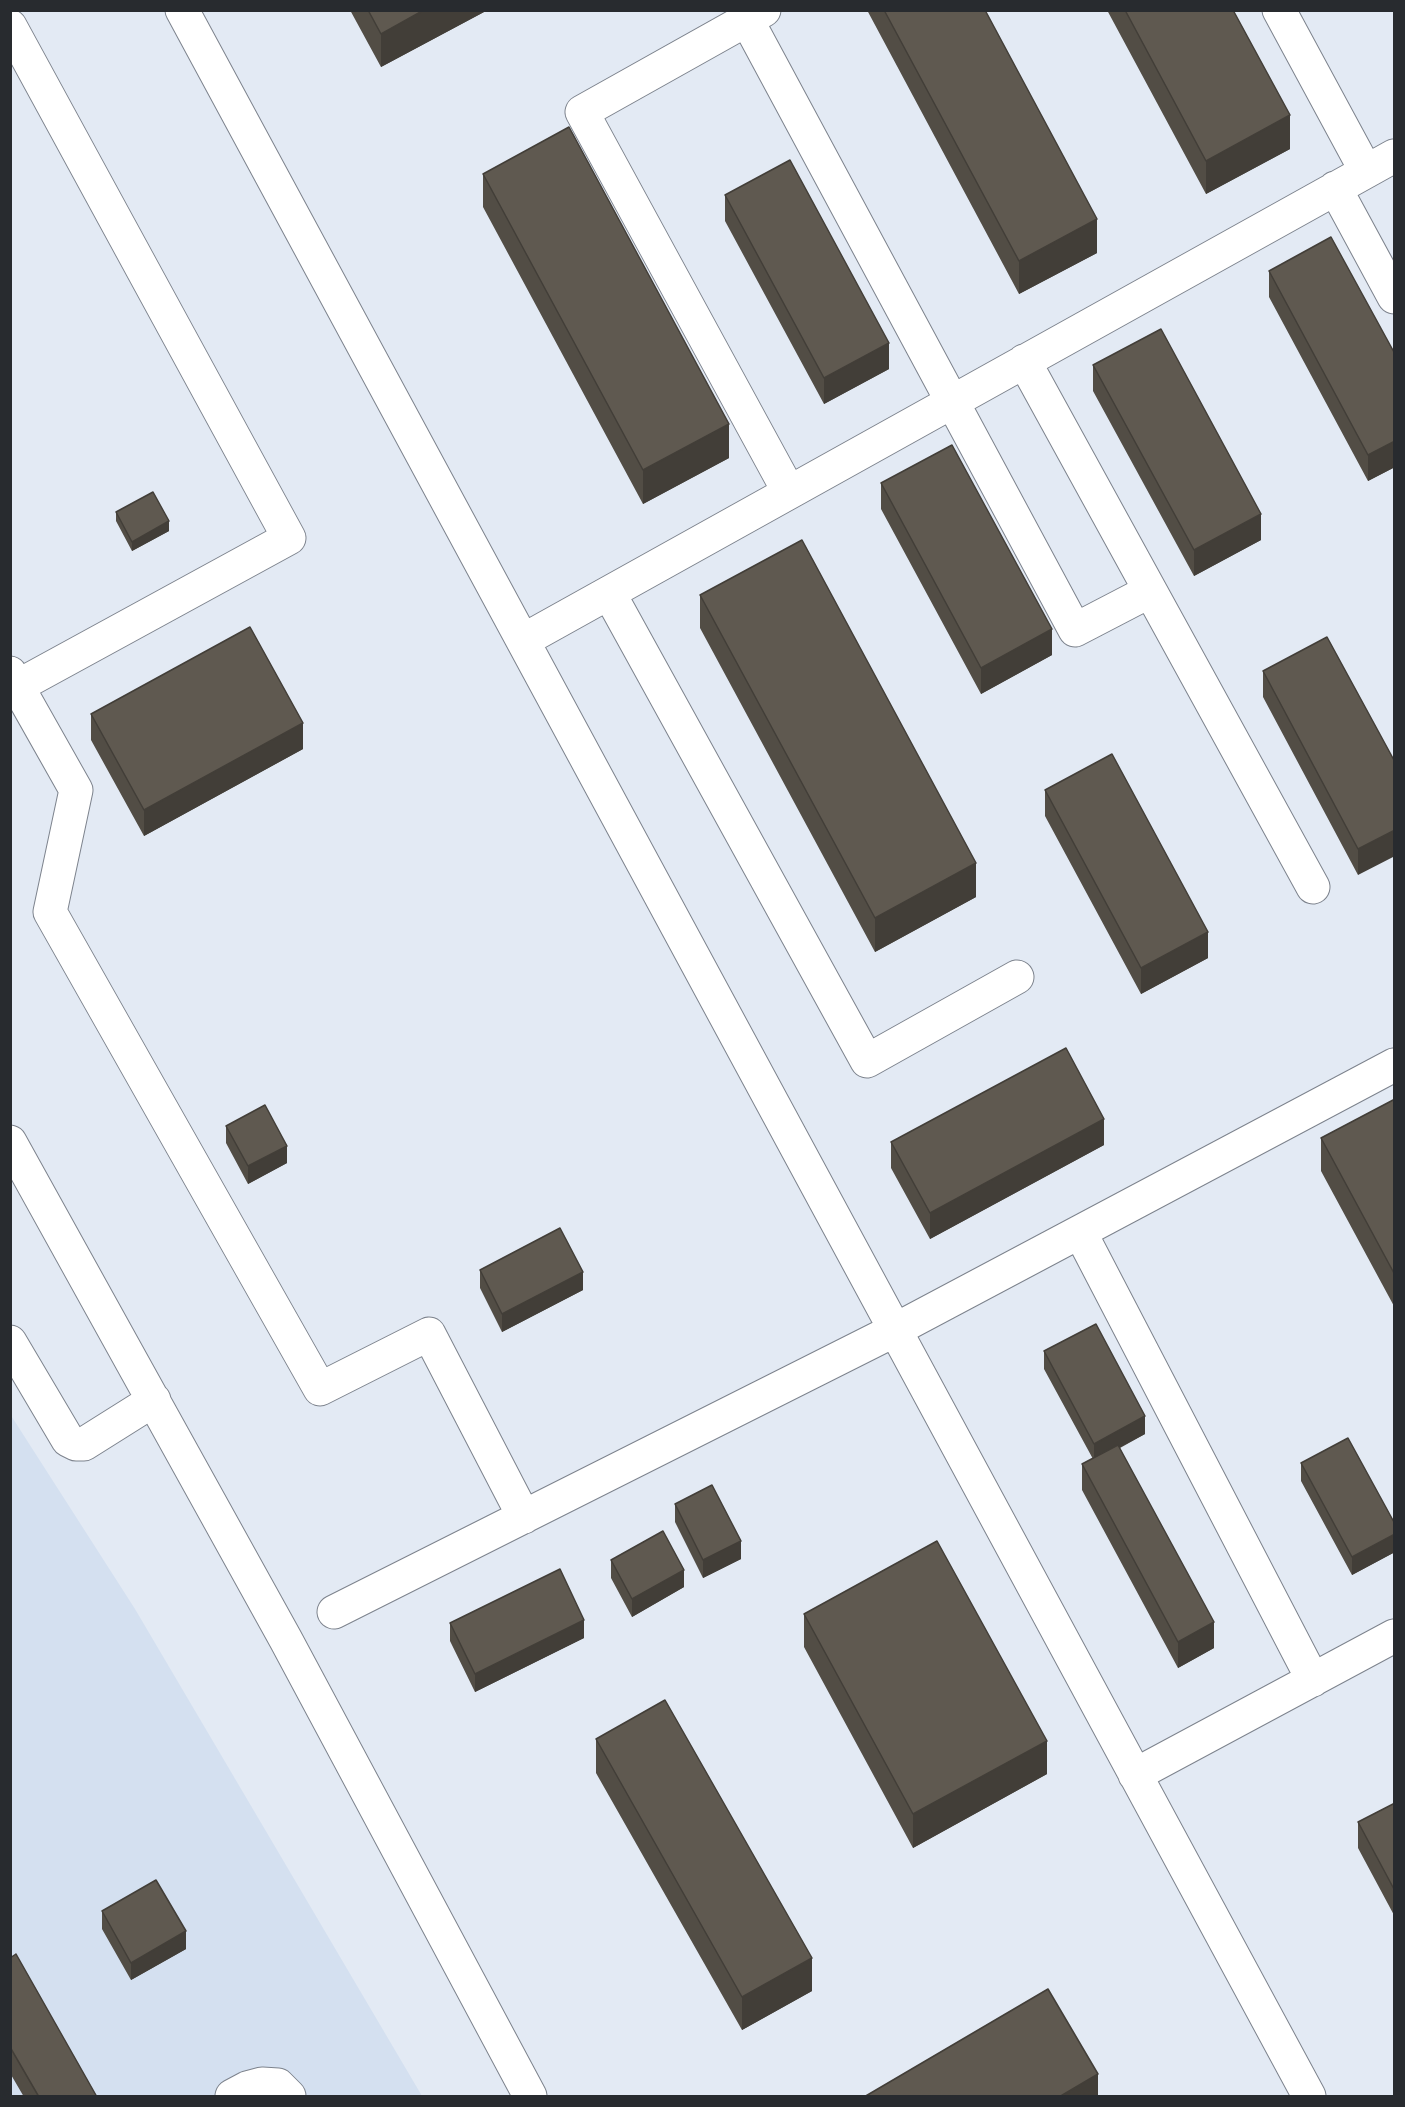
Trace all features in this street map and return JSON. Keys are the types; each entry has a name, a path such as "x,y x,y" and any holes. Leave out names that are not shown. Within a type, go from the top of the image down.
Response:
{"lane":[{"path":"182,10 1309,2097"},
{"path":"1279,10 1366,171"},
{"path":"789,492 582,112 755,15 951,402 1075,630 1150,591"},
{"path":"10,26 288,538 14,679 76,790 50,912 320,1389 429,1334 524,1517"},
{"path":"524,640 1395,156"},
{"path":"1335,188 1395,297"},
{"path":"1024,362 1313,887"},
{"path":"609,593 867,1061 1017,977"},
{"path":"334,1612 894,1330 1395,1065"},
{"path":"10,1142 291,1650 530,2097"},
{"path":"1080,1232 1313,1680"},
{"path":"10,1342 68,1440 76,1444 84,1444 154,1400"},
{"path":"1135,1775 1395,1636"},
{"path":"232,2097 247,2088 262,2084 278,2085 289,2097"}],"shaded area":[{"path":"10,1414 135,1609 422,2096 11,2096"}],"building":[{"path":"368,10 424,10 381,34"},
{"path":"884,10 985,10 1097,219 1019,261"},
{"path":"1125,10 1233,10 1290,115 1206,161"},
{"path":"569,127 729,424 643,470 483,174"},
{"path":"790,160 889,343 824,378 725,195"},
{"path":"1331,237 1395,354 1395,441 1368,455 1269,271"},
{"path":"1161,329 1261,514 1194,550 1093,365"},
{"path":"952,445 1052,629 981,668 881,483"},
{"path":"153,492 169,521 132,542 116,512"},
{"path":"802,540 976,863 875,918 700,595"},
{"path":"250,627 303,723 144,810 91,714"},
{"path":"1327,637 1395,762 1395,830 1358,849 1263,671"},
{"path":"1112,754 1208,932 1141,968 1045,790"},
{"path":"1066,1048 1104,1119 930,1213 891,1142"},
{"path":"1395,1099 1395,1275 1321,1138"},
{"path":"265,1105 287,1146 248,1166 226,1126"},
{"path":"560,1228 583,1272 502,1314 480,1270"},
{"path":"1096,1324 1145,1416 1094,1444 1044,1351"},
{"path":"1348,1438 1395,1524 1395,1534 1352,1557 1301,1463"},
{"path":"1118,1445 1214,1622 1178,1642 1082,1464"},
{"path":"712,1485 741,1541 703,1560 675,1504"},
{"path":"663,1531 684,1570 632,1599 611,1560"},
{"path":"937,1541 1047,1741 913,1814 804,1614"},
{"path":"560,1569 584,1620 475,1674 450,1623"},
{"path":"665,1700 812,1958 742,1997 596,1739"},
{"path":"1395,1803 1395,1891 1358,1822"},
{"path":"156,1880 186,1931 131,1963 102,1911"},
{"path":"16,1954 97,2097 39,2097 10,2047 10,1958"},
{"path":"1048,1989 1098,2074 1059,2097 864,2097"}]}
